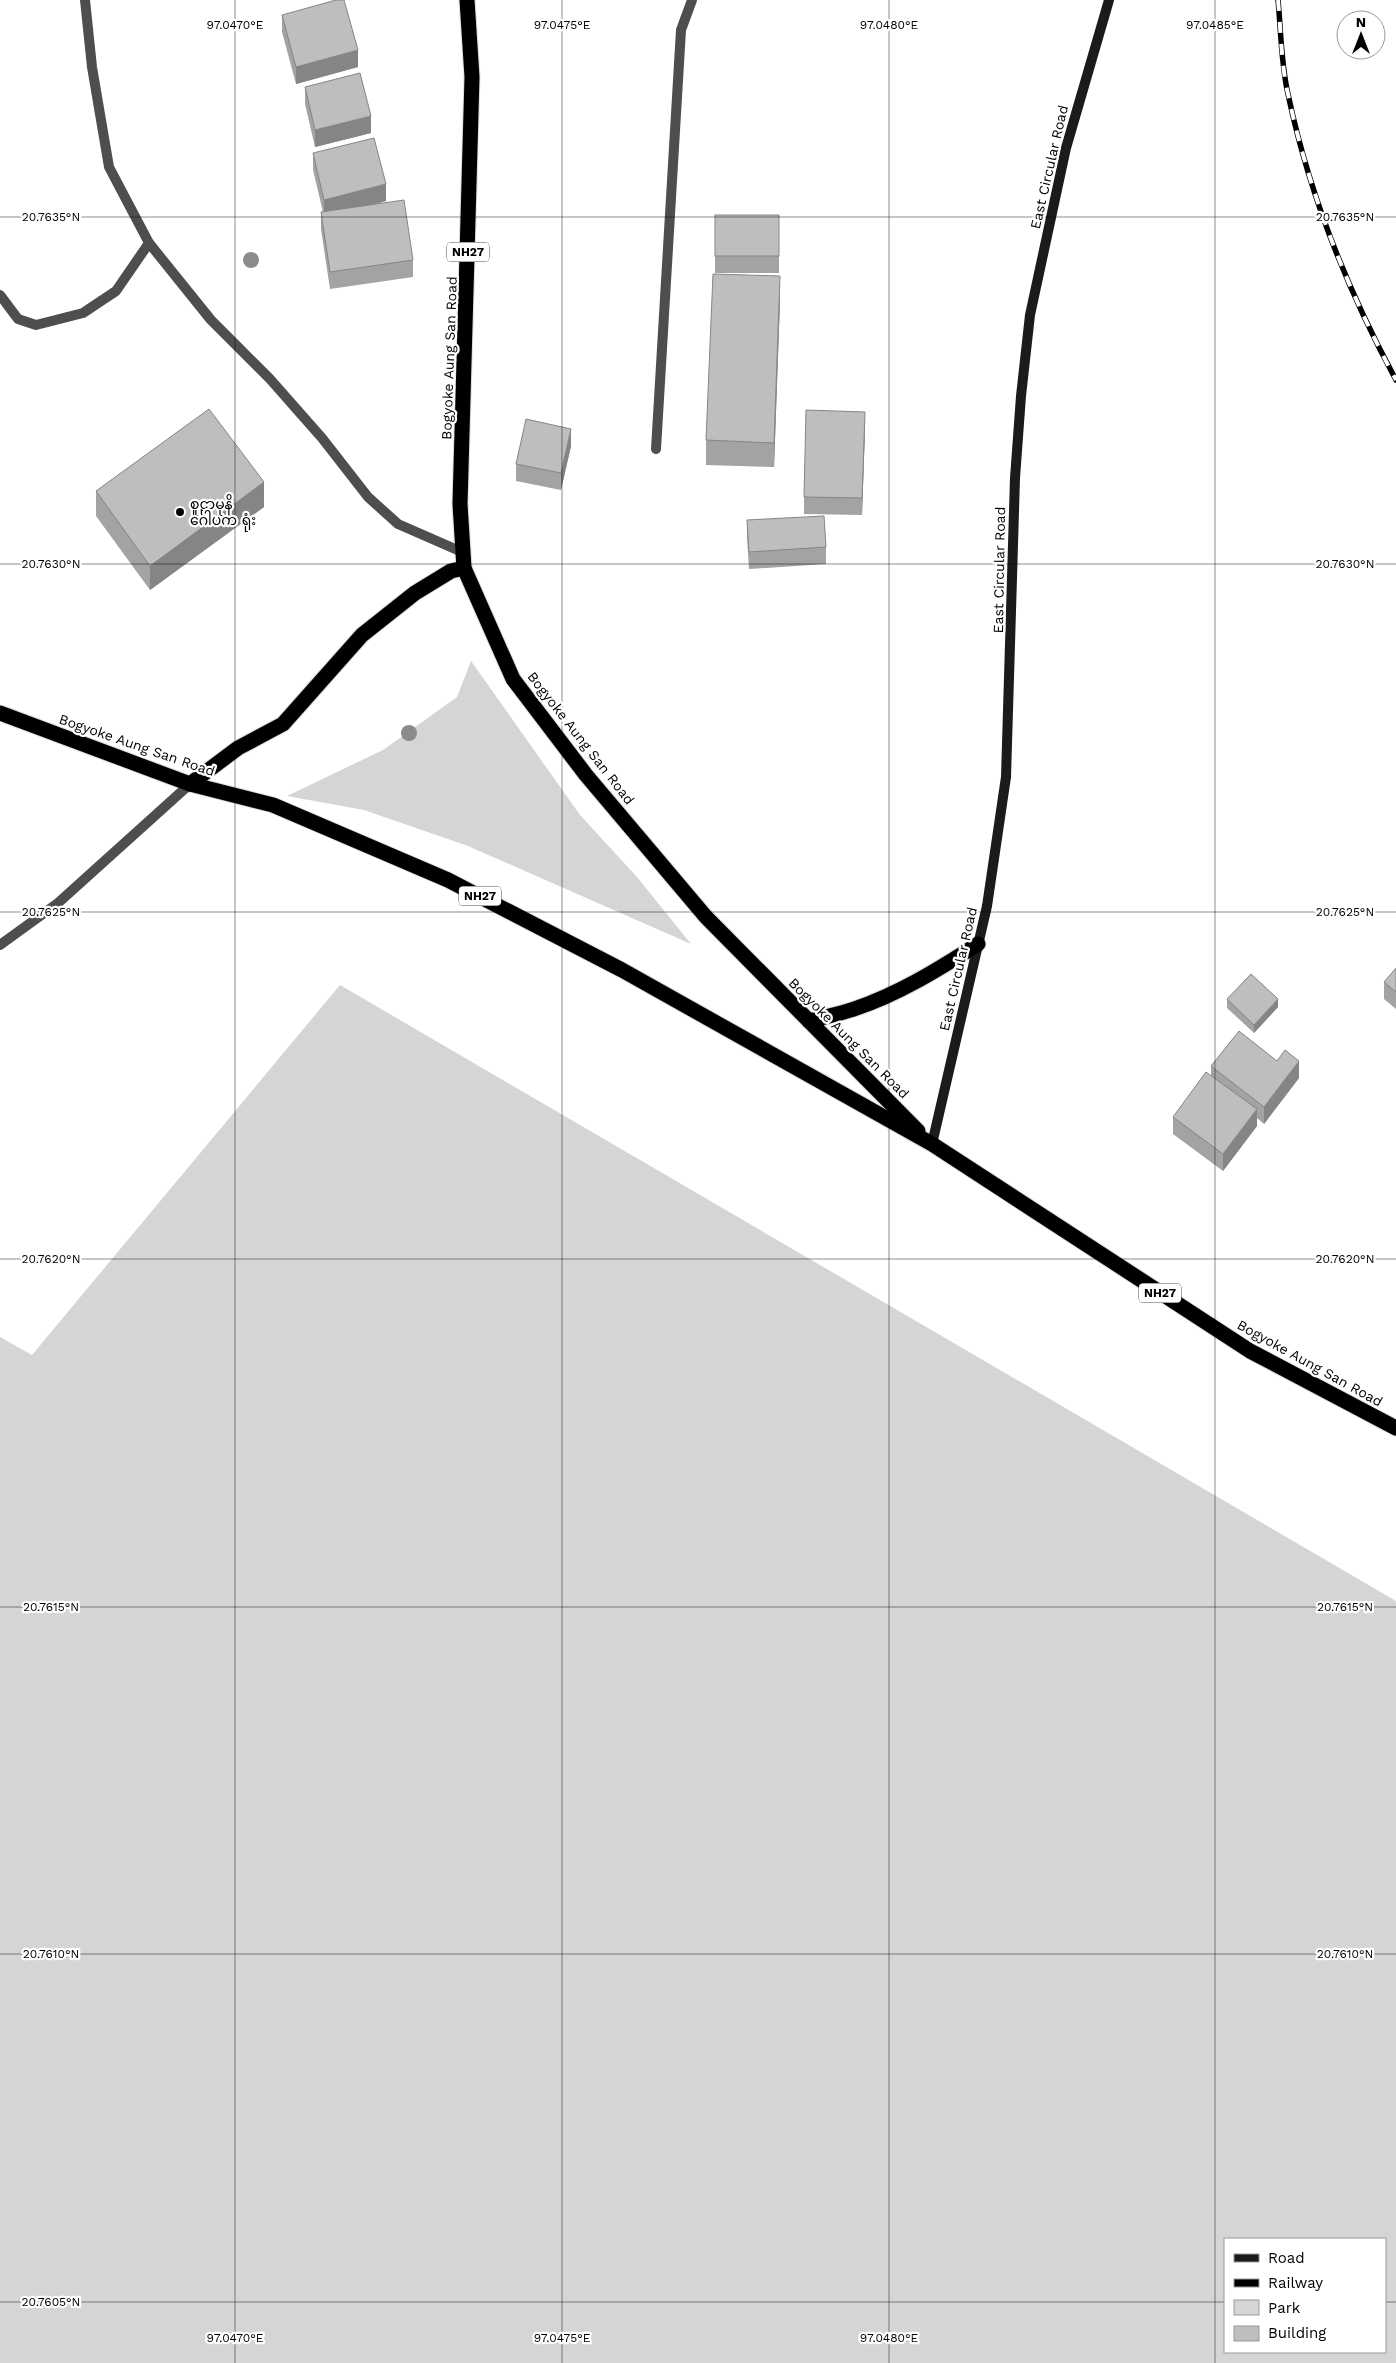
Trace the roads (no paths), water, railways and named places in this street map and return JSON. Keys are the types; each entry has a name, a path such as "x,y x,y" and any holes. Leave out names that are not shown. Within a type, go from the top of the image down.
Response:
{"highway":[{"name":"Bogyoke Aung San Road","path":"467,0 472,77 460,504 464,568 513,679 586,775 706,917 932,1144"},
{"path":"190,784 238,748 283,724 362,635 415,592 451,571 464,568"},
{"name":"Bogyoke Aung San Road","path":"0,713 190,784 273,804 448,880 622,970 932,1144 1250,1352 1396,1428"},
{"path":"809,1021 855,1009 902,989 938,970 978,944"}],"street":[{"path":"85,0 92,67 109,166 149,243 211,320 270,379 322,438 368,497 398,524 462,552"},
{"path":"656,449 681,30 692,0"},
{"name":"East Circular Road","path":"932,1144 987,906 1006,777 1015,478 1021,396 1030,315 1066,148 1108,0"},
{"path":"0,295 18,319 36,325 82,313 116,291 149,243"},
{"path":"0,945 58,902 190,784"}],"railway":[{"path":"1278,0 1286,83 1307,168 1346,277 1396,380"}],"place":[{"name":"စူဠာမုနိ ဂေါပက ရုံး","path":"180,512"}]}
